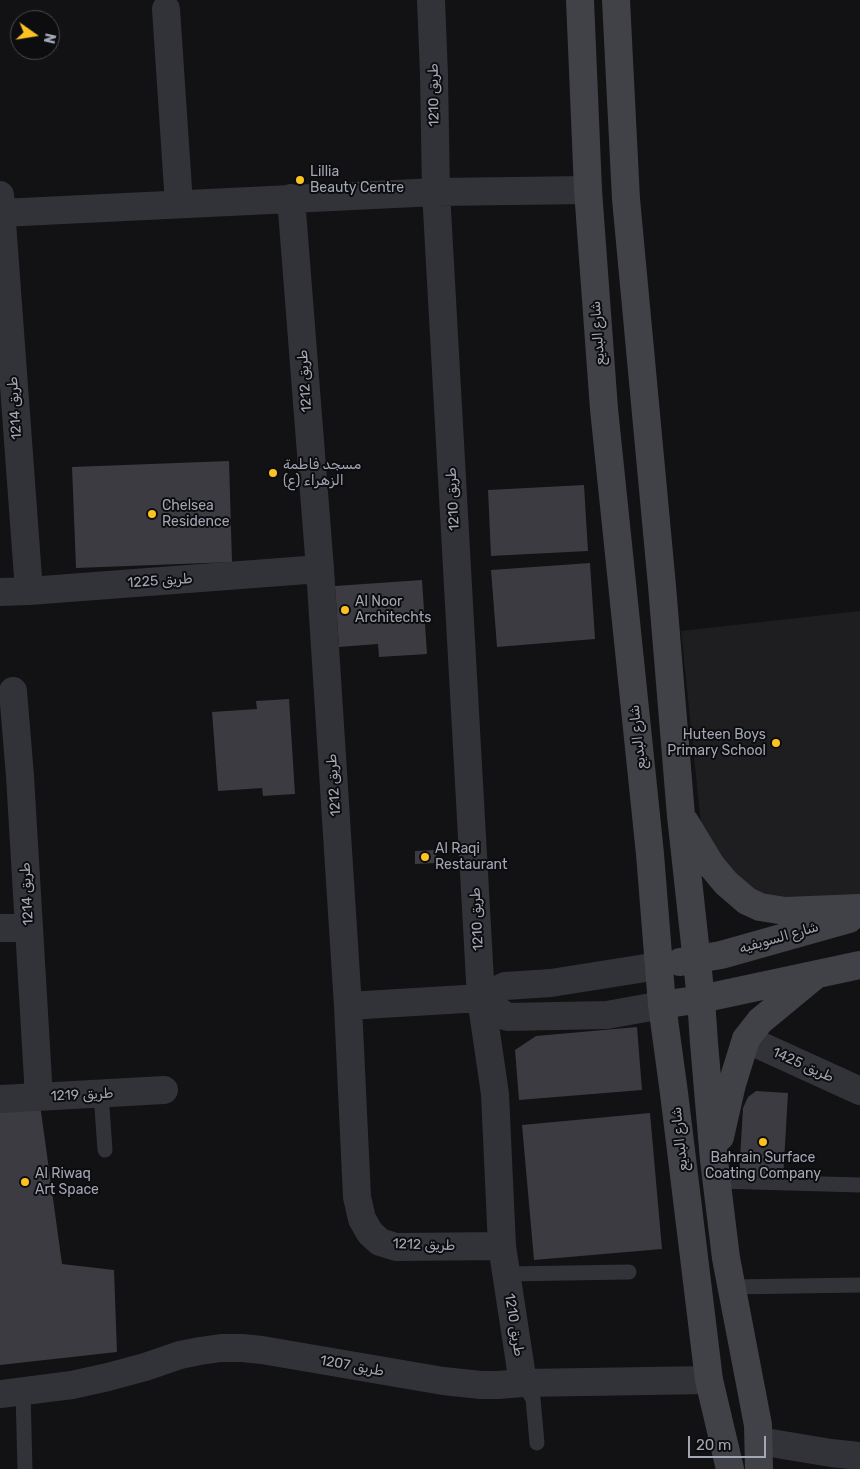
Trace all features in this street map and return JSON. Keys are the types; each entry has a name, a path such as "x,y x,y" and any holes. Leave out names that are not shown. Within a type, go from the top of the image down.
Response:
{"street":[{"name":"طريق 1210","path":"431,0 436,192 482,998 495,1094 502,1246 523,1383"},
{"name":"شارع البديع","path":"580,0 588,190 604,409 650,854 658,966 709,1380 730,1469"},
{"path":"616,0 626,199 681,816 701,999 715,1171 726,1258 758,1425 759,1469"},
{"path":"166,9 178,204"},
{"path":"0,204 178,204 436,192 588,190"},
{"name":"طريق 1212","path":"291,198 320,569 348,1006 357,1197 362,1219 370,1233 380,1242 396,1248 502,1246"},
{"name":"طريق 1214","path":"0,204 29,591"},
{"name":"طريق 1225","path":"0,592 320,569"},
{"name":"طريق 1214","path":"13,691 10,776 29,928 39,1097"},
{"path":"681,816 711,865 726,884 746,901 760,907 785,911 860,908"},
{"name":"شارع السويفيه","path":"697,959 721,955 860,916"},
{"path":"0,928 29,928"},
{"path":"348,1006 482,998 505,986 551,983 697,959"},
{"path":"482,998 507,1018 607,1015 701,999 860,965"},
{"path":"715,1171 732,1084 746,1039 760,1021 817,974"},
{"name":"طريق 1425","path":"746,1039 860,1091"},
{"name":"طريق 1219","path":"0,1100 164,1090"},
{"name":"طريق 1207","path":"11,1393 72,1385 108,1377 180,1355 235,1348 262,1350 443,1381 481,1385 709,1380"},
{"path":"758,1441 860,1456"}],"lane":[{"path":"101,1094 105,1150"},
{"path":"715,1171 860,1185"},
{"path":"506,1274 629,1272"},
{"path":"731,1287 860,1285"},
{"path":"523,1383 533,1399 537,1443"},
{"path":"11,1393 25,1469"}],"shaded area":[{"name":"Huteen Boys Primary School","path":"860,611 860,895 811,906 736,888 704,854 681,631"}],"building":[{"name":"Chelsea Residence","path":"229,461 232,562 76,568 72,467"},
{"path":"584,485 588,551 491,556 488,490"},
{"path":"590,563 595,639 497,647 491,570"},
{"path":"422,580 427,654 379,657 378,644 339,647 335,586"},
{"path":"289,699 295,794 263,796 262,788 218,791 212,712 257,709 256,701"},
{"name":"Al Raqi Restaurant","path":"436,850 436,863 415,864 415,851"},
{"path":"637,1027 642,1090 519,1100 515,1050 536,1036"},
{"name":"Bahrain Surface Coating Company","path":"756,1091 788,1093 783,1179 739,1176 743,1108 748,1097"},
{"name":"Al Riwaq Art Space","path":"39,1097 62,1264 114,1270 117,1352 0,1365 0,1101"},
{"path":"650,1113 662,1249 534,1260 522,1125"}],"place":[{"name":"Lillia Beauty Centre","path":"300,180"},
{"name":"مسجد فاطمة الزهراء (ع)","path":"273,473"},
{"name":"Chelsea Residence","path":"152,514"},
{"name":"Al Noor Architechts","path":"345,610"},
{"name":"Huteen Boys Primary School","path":"776,743"},
{"name":"Al Raqi Restaurant","path":"425,857"},
{"name":"Bahrain Surface Coating Company","path":"763,1142"},
{"name":"Al Riwaq Art Space","path":"25,1182"}]}
